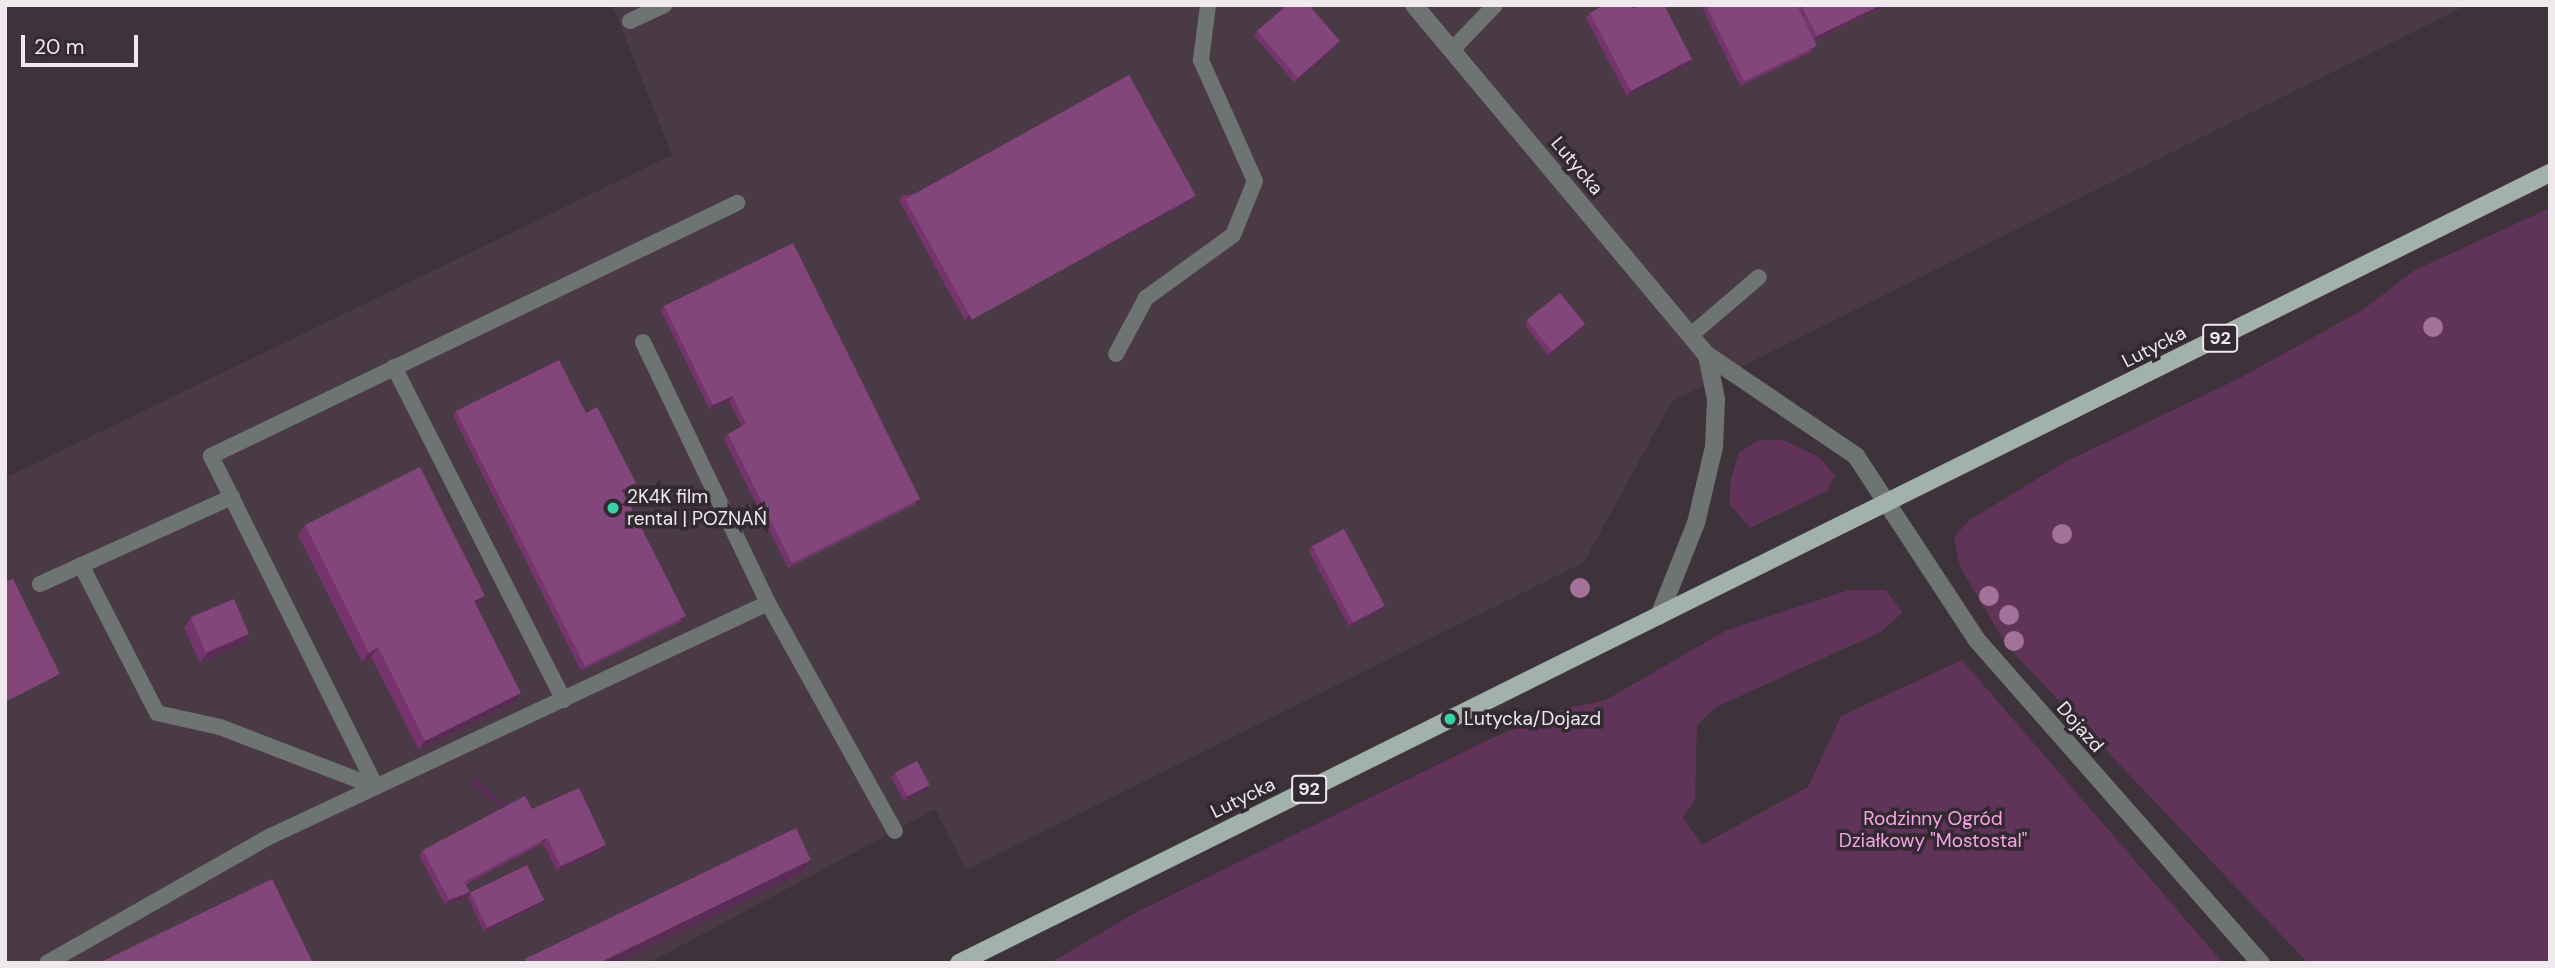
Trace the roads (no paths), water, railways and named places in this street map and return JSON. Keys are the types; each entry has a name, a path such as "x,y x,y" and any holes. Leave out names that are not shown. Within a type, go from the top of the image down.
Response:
{"main road":[{"name":"Lutycka","path":"959,963 2550,173"}],"street":[{"name":"Lutycka","path":"1414,5 1707,355 1856,456 1890,503"},
{"name":"Lutycka","path":"1659,616 1696,523 1714,447 1716,399 1707,355"},
{"name":"Dojazd","path":"1890,503 1924,568 1976,639 2261,963"}],"lane":[{"path":"631,21 664,5"},
{"path":"1116,354 1146,298 1233,235 1255,181 1201,60 1208,5"},
{"path":"1452,50 1496,5"},
{"path":"376,787 211,456 737,203"},
{"path":"1691,335 1759,277"},
{"path":"643,342 768,603 895,831"},
{"path":"394,367 564,700"},
{"path":"40,584 232,497"},
{"path":"81,565 157,713 220,727 376,787"},
{"path":"47,963 271,836 768,603"}],"place":[{"name":"2K4K film rental | POZNAŃ","path":"613,508"},
{"name":"Lutycka/Dojazd","path":"1450,719"}],"park label":[{"name":"Rodzinny Ogród Działkowy \"Mostostal\"","path":"1933,830"}]}
